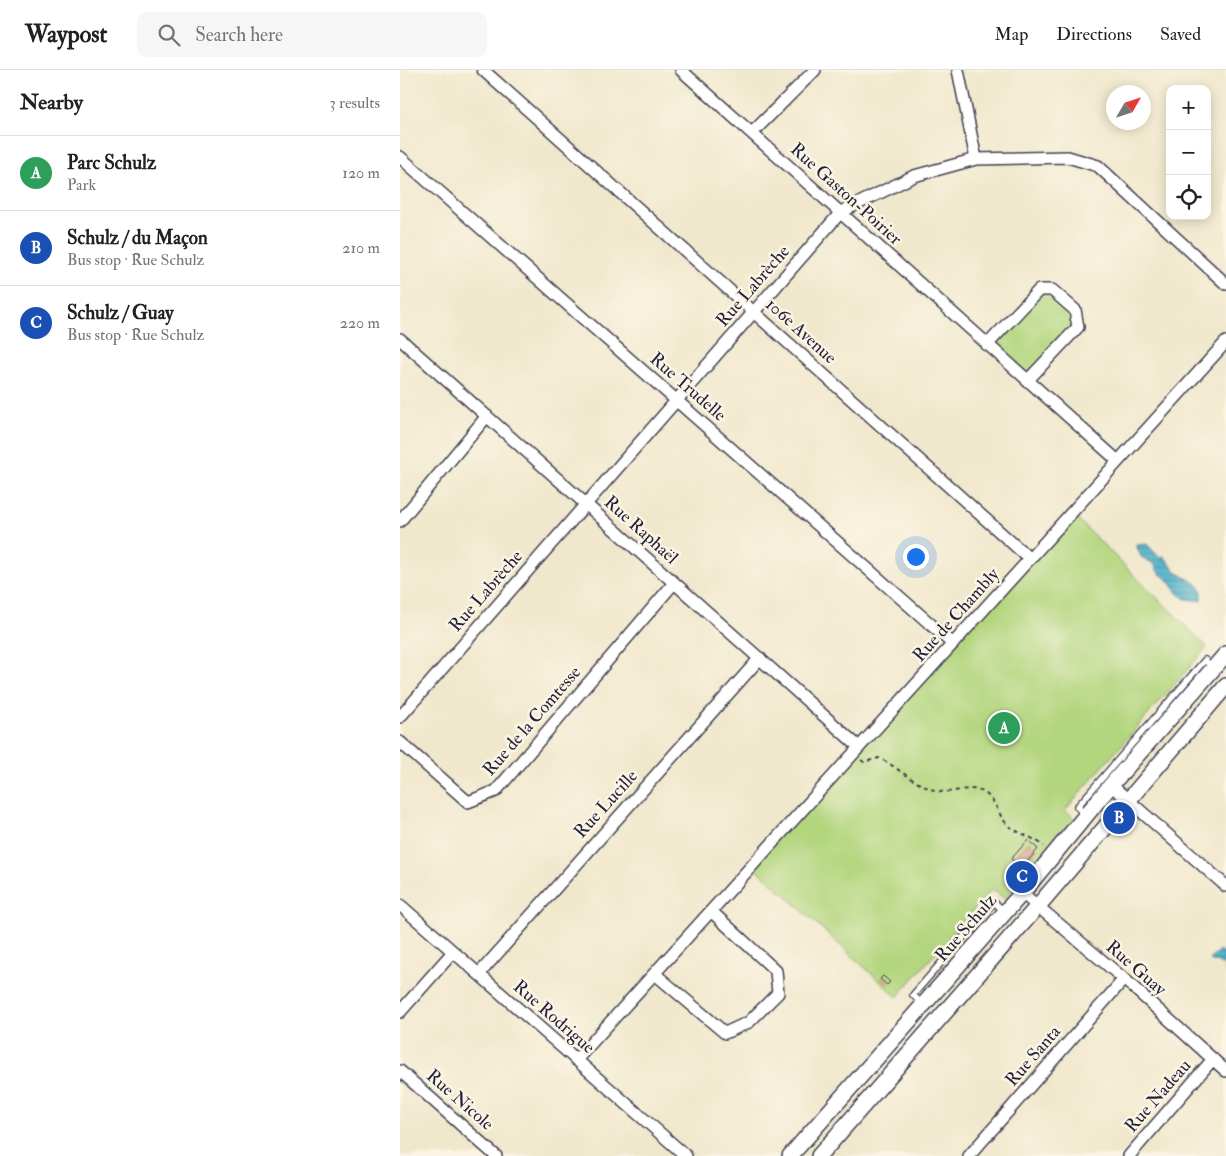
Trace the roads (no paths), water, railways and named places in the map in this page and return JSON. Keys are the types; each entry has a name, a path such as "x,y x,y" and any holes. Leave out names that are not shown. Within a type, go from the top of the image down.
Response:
{"street":[{"name":"106e Avenue","path":"483,70 1030,559"},
{"name":"Rue Gaston-Poirier","path":"681,70 1118,461"},
{"path":"752,134 815,70"},
{"path":"958,70 976,159"},
{"name":"Rue Trudelle","path":"400,157 953,644"},
{"name":"Rue Labrèche","path":"400,717 841,212 914,176 976,159 1068,157 1098,166 1226,284"},
{"path":"988,345 1039,290 1052,290 1075,310 1078,327 1027,381"},
{"name":"Rue Raphaël","path":"400,339 760,658 856,751"},
{"name":"Rue de Chambly","path":"576,1060 1226,342"},
{"path":"400,521 487,416"},
{"name":"Rue de la Comtesse","path":"400,742 468,802 496,791 674,583"},
{"name":"Rue Schulz","path":"790,1156 1022,893 1112,785 1226,654"},
{"name":"Rue Lucille","path":"478,974 760,658"},
{"path":"819,1156 1038,906 1226,686"},
{"path":"1188,698 1204,712"},
{"path":"1112,785 1226,886"},
{"name":"Rue Guay","path":"1022,893 1124,979 1226,1071"},
{"name":"Rue Rodrigue","path":"400,905 686,1156"},
{"path":"655,974 725,1033 749,1022 778,993 776,971 711,911"},
{"path":"400,1012 453,952"},
{"name":"Rue Santa","path":"969,1156 1124,979"},
{"path":"918,1011 929,1030"},
{"name":"Rue Nadeau","path":"1129,1156 1213,1059"},
{"name":"Rue Nicole","path":"400,1071 496,1156"}],"lane":[{"path":"1087,815 1077,806 1205,660 1213,668"}],"water":[{"path":"1147,544 1159,557 1164,556 1178,572 1199,586 1202,601 1185,599 1158,572 1154,564 1141,557 1136,545"},
{"path":"1219,950 1226,955 1226,970 1223,965 1210,960"}],"place":[{"name":"Parc Schulz","path":"1004,728"},
{"name":"Schulz / du Maçon","path":"1119,818"},
{"name":"Schulz / Guay","path":"1022,877"}]}
